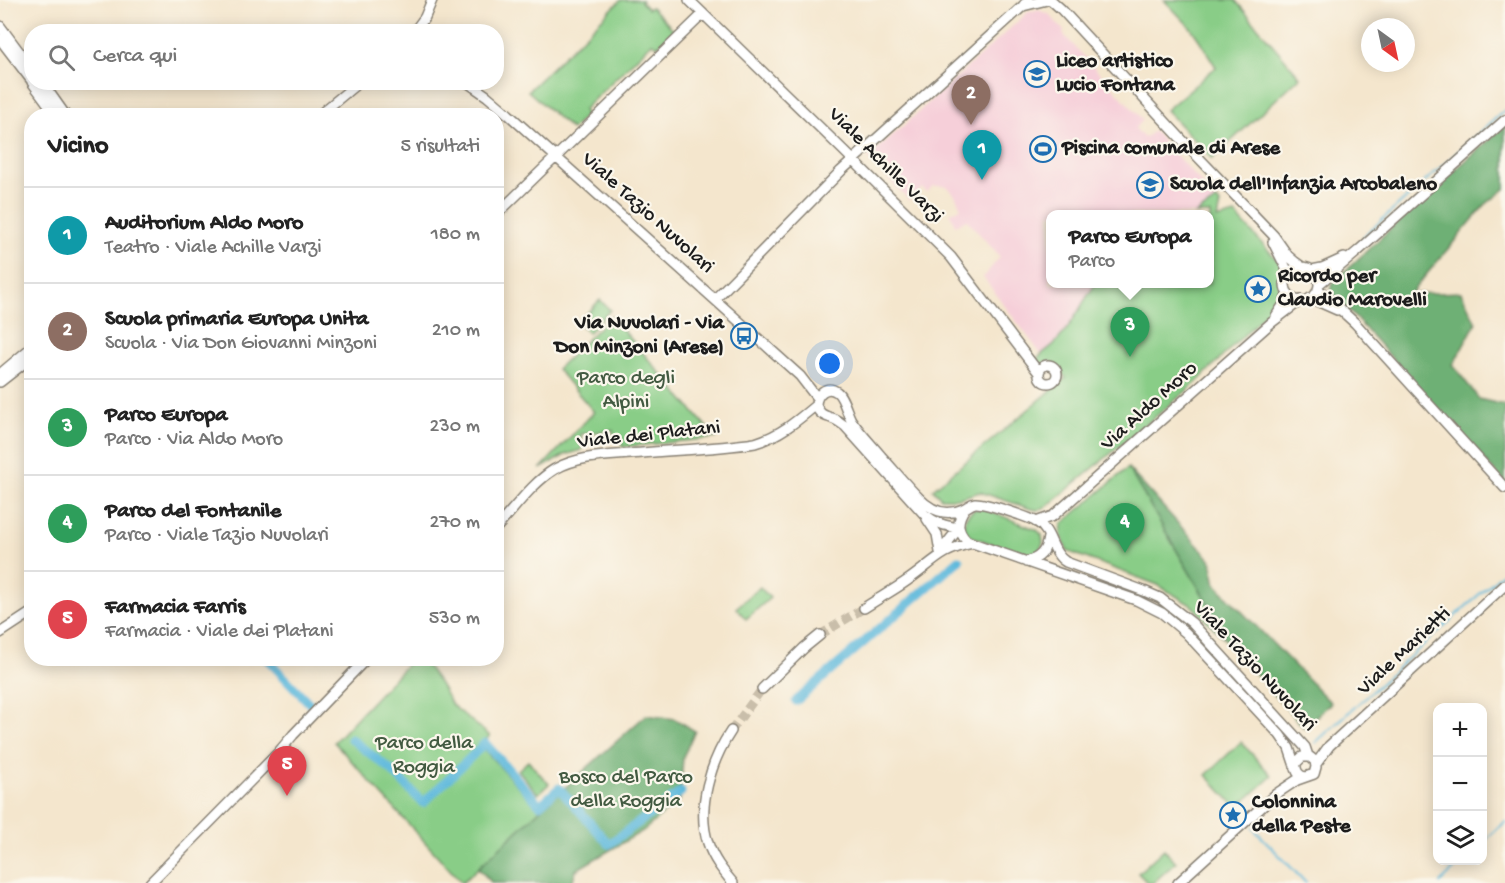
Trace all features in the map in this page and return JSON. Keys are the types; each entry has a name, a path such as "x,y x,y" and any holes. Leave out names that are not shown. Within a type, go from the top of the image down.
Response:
{"street":[{"path":"420,24 432,0"},
{"name":"Viale Achille Varzi","path":"689,0 951,257 1039,373"},
{"path":"715,299 853,160 1025,3 1046,0 1067,16 1274,236 1288,256 1317,276 1316,293 1305,299"},
{"path":"504,208 704,14"},
{"path":"425,17 425,24"},
{"path":"0,26 24,58"},
{"path":"0,39 24,71"},
{"path":"38,90 51,108"},
{"path":"48,90 60,108"},
{"path":"328,108 349,90"},
{"name":"Viale Tazio Nuvolari","path":"478,90 501,108"},
{"name":"Viale Tazio Nuvolari","path":"504,111 800,376 825,390"},
{"path":"1318,286 1505,120"},
{"path":"1263,225 1288,276"},
{"path":"1342,312 1291,296 1286,284 1288,276 1294,269 1322,268 1339,261 1368,242"},
{"path":"1318,286 1355,323 1505,488"},
{"name":"Via Aldo Moro","path":"1271,323 1284,304 1288,292"},
{"name":"Via Aldo Moro","path":"1036,522 1053,516 1271,323 1305,299"},
{"path":"0,374 24,354"},
{"path":"0,382 24,363"},
{"name":"Viale Tazio Nuvolari","path":"800,376 816,402"},
{"path":"825,390 838,392 843,399 841,411 834,416 826,416 817,410 816,402 825,390"},
{"name":"Viale dei Platani","path":"504,519 546,476 577,460 755,443 791,425 816,402"},
{"name":"Viale Tazio Nuvolari","path":"843,404 860,432 925,504 940,512 955,512 970,504 987,504 1036,522 1047,534 1058,555 1066,562 1160,598 1192,622 1305,747 1311,759"},
{"name":"Viale Tazio Nuvolari","path":"826,416 845,426 924,514 933,521 958,528 962,536 973,543 1136,600 1162,613 1194,641 1280,735 1295,767"},
{"name":"Viale dei Platani","path":"791,425 826,416"},
{"path":"933,560 958,528 965,508"},
{"path":"924,514 937,534 940,552"},
{"name":"Via Aldo Moro","path":"1047,534 1053,516"},
{"path":"1026,562 1041,555 1046,547 1047,534"},
{"path":"864,608 908,580 946,551 973,543"},
{"name":"Viale Marietti","path":"1311,759 1329,746 1505,585"},
{"path":"0,633 24,617"},
{"path":"762,689 820,636"},
{"path":"150,883 278,754 293,735 359,666"},
{"path":"731,731 712,767 704,818 706,837 711,852 733,883"},
{"path":"1178,883 1276,794 1304,777 1314,774 1316,771 1311,759 1299,758 1276,794"},
{"path":"1295,767 1298,774 1304,777"}],"shaded area":[{"path":"1038,10 1049,14 1064,31 1063,34 1143,120 1135,128 1143,137 1154,131 1217,200 1202,210 1046,210 1046,288 1093,288 1056,343 1041,354 983,277 1000,257 967,220 955,225 950,213 961,208 955,195 947,186 933,186 927,192 922,188 909,200 868,158 1028,12"}],"green space":[{"path":"621,0 642,0 641,2 648,9 651,7 674,30 658,46 652,43 583,110 586,115 572,130 528,91"},
{"path":"1164,0 1235,0 1300,77 1212,159 1166,110 1216,67 1191,28"},
{"path":"1505,126 1505,189 1485,205 1410,294 1461,292 1476,323 1453,365 1479,399 1505,405 1505,483 1331,291 1331,284"},
{"path":"1217,200 1220,204 1217,219 1235,214 1282,265 1276,303 1196,383 1045,508 1031,509 980,492 959,498 941,498 933,489 1066,378 1051,361 1038,365 1035,361 1063,335 1093,288 1214,288 1214,210 1202,210"},
{"path":"600,300 610,310 588,333 578,322"},
{"name":"Parco degli Alpini","path":"611,316 716,438 622,447 621,437 614,437 613,430 581,434 582,450 565,455 540,469 594,412 557,369"},
{"path":"1128,468 1222,627 1223,637 1191,605 1158,585 1067,551 1061,535 1062,524"},
{"path":"1128,468 1211,560 1216,585 1331,703 1304,728 1223,637 1222,627"},
{"path":"975,509 985,509 1037,530 1042,535 1043,543 1039,551 1027,556 970,536 964,525 968,515"},
{"path":"760,587 770,598 746,619 736,608"},
{"name":"Parco della Roggia","path":"405,666 427,666 452,705 490,736 480,745 540,810 462,883 334,742"},
{"name":"Bosco del Parco della Roggia","path":"646,715 675,719 695,731 683,757 680,800 643,831 576,870 572,883 492,883 478,868"},
{"path":"1241,742 1272,776 1237,808 1206,775"},
{"path":"528,761 549,784 538,794 518,770"},
{"path":"1164,849 1176,862 1153,883 1148,883 1138,873"}],"waterway":[{"path":"1363,237 1505,110"},
{"path":"796,701 959,560"},
{"path":"1315,743 1505,571"},
{"path":"274,666 312,706"},
{"path":"351,739 390,769"},
{"path":"477,751 485,743 540,805 559,788 609,844 681,792"},
{"path":"393,772 423,803 474,754"},
{"path":"1487,838 1505,822"},
{"path":"1253,828 1306,883"},
{"path":"1440,883 1459,865"}],"tunnel":[{"path":"820,635 864,608"},
{"path":"731,731 762,689"}],"place":[{"name":"Liceo artistico Lucio Fontana","path":"1037,74"},
{"name":"Scuola primaria Europa Unita","path":"971,125"},
{"name":"Piscina comunale di Arese","path":"1043,149"},
{"name":"Auditorium Aldo Moro","path":"982,180"},
{"name":"Scuola dell'Infanzia Arcobaleno","path":"1150,185"},
{"name":"Ricordo per Claudio Marovelli","path":"1258,289"},
{"name":"Via Nuvolari - Via Don Minzoni (Arese)","path":"744,336"},
{"name":"Parco Europa","path":"1130,357"},
{"name":"Parco del Fontanile","path":"1125,553"},
{"name":"Farmacia Farris","path":"287,796"},
{"name":"Colonnina della Peste","path":"1233,815"}]}
